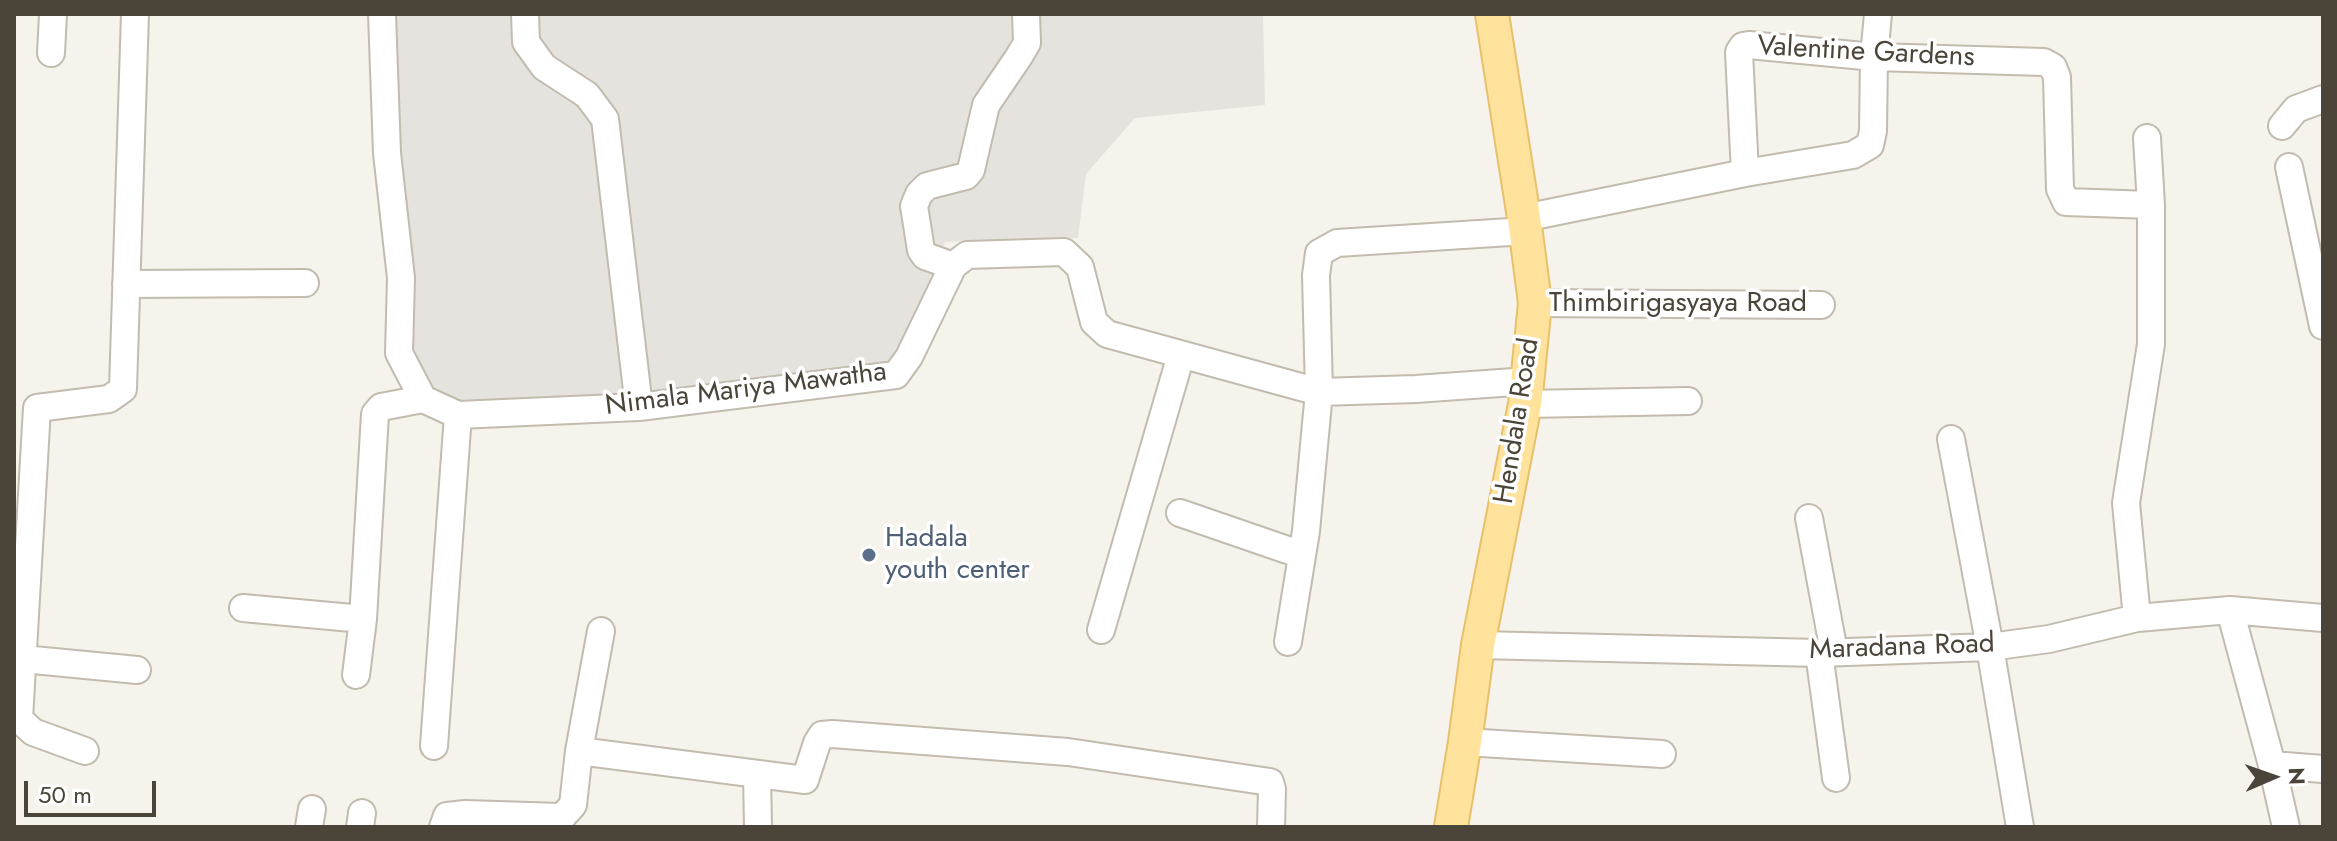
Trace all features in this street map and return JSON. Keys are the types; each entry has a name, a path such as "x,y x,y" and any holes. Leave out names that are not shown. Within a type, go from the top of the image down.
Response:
{"main road":[{"name":"Hendala Road","path":"1451,827 1478,645 1526,392 1535,303 1492,14"}],"street":[{"path":"51,53 53,14"},
{"path":"85,751 33,732 19,719 37,408 109,399 123,389 135,14"},
{"path":"356,675 363,619 375,414 381,407 423,399 399,353 401,278 387,153 382,14"},
{"path":"525,14 526,42 544,67 587,95 605,119 639,407"},
{"path":"1026,14 1027,43 986,105 971,170 966,176 927,186 919,194 914,206 921,250 925,256 953,266 967,255 1064,252 1080,267 1094,322 1107,334 1319,392 1416,389 1688,401"},
{"path":"1288,642 1302,555 1319,392 1316,275 1319,253 1337,243 1525,225 1745,173 1853,155 1870,145 1873,131 1878,14"},
{"name":"Valentine Gardens","path":"1745,173 1739,52 1743,46 1874,57 2044,62 2053,67 2057,77 2060,189 2066,202 2151,205"},
{"path":"2282,126 2296,109 2323,99"},
{"path":"2137,618 2126,503 2151,344 2151,205 2147,138"},
{"path":"2289,167 2323,326"},
{"name":"Nimala Mariya Mawatha","path":"423,399 458,415 639,407 896,375 909,357 953,266"},
{"path":"126,284 305,283"},
{"name":"Thimbirigasyaya Road","path":"1535,303 1821,305"},
{"path":"1101,630 1181,355"},
{"path":"434,746 458,415"},
{"path":"1951,439 2020,827"},
{"path":"1180,513 1302,555"},
{"path":"1809,518 1826,652 1836,778"},
{"path":"243,608 363,619"},
{"path":"2230,610 2286,827"},
{"name":"Maradana Road","path":"1478,645 1826,652 1990,647 2049,639 2137,618 2230,610 2323,618"},
{"path":"443,827 447,816 562,817 573,805 579,751 601,631"},
{"path":"23,659 137,670"},
{"path":"579,751 805,780 822,735 1068,752 1270,782 1271,827"},
{"path":"1465,742 1662,754"},
{"path":"2272,765 2323,769"},
{"path":"757,775 758,827"}],"shaded area":[{"path":"392,14 1263,14 1265,105 1135,118 1086,174 1078,238 945,242 901,352 891,367 638,398 459,405 429,393 408,352 396,152"}],"place":[{"name":"Hadala youth center","path":"869,555"}]}
